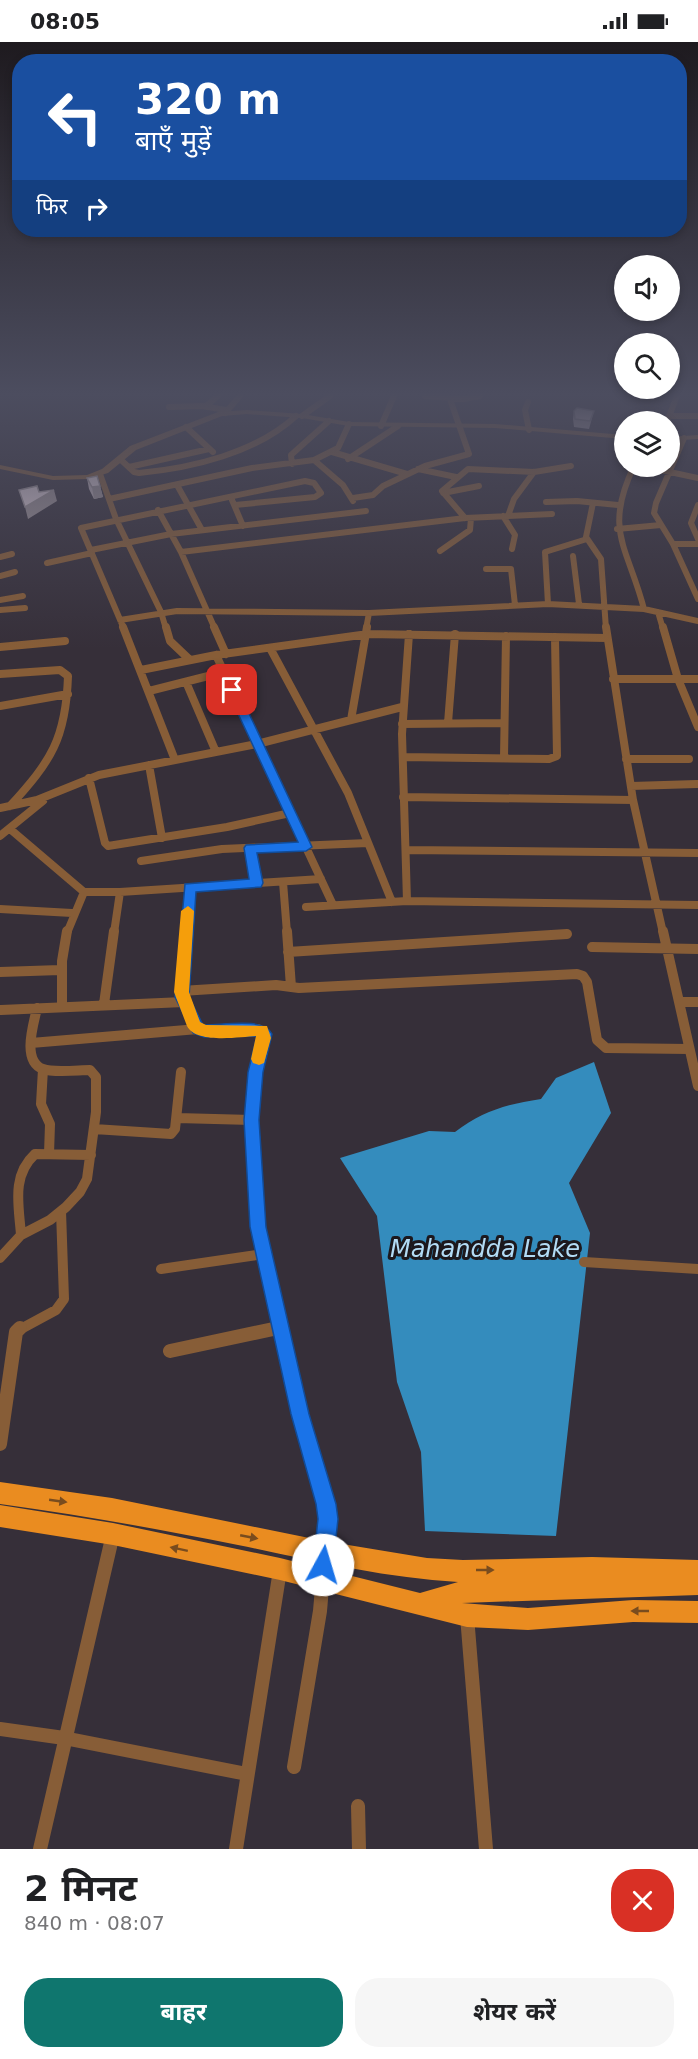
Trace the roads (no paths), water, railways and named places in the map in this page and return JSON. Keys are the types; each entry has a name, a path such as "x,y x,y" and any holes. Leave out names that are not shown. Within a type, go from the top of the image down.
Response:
{"highway":[{"path":"0,1493 112,1509 324,1552 427,1569 473,1571 592,1568 698,1571"},
{"path":"0,1516 113,1534 280,1569 466,1616 528,1619 633,1611 698,1612"},
{"path":"427,1569 462,1592"},
{"path":"420,1604 462,1592 698,1584"}],"street":[{"path":"102,480 116,519 161,612 170,641 190,660"},
{"path":"108,499 199,480"},
{"path":"175,760 141,670 81,528 307,480"},
{"path":"235,505 315,497 321,493 310,480"},
{"path":"338,480 352,498 356,512"},
{"path":"352,498 373,495 394,480"},
{"path":"440,551 470,530 468,518 443,493 442,489 452,480"},
{"path":"506,516 514,499 528,480"},
{"path":"626,480 618,506 617,529 620,542 640,587 644,609"},
{"path":"666,480 654,513 673,544 698,599"},
{"path":"177,485 202,530"},
{"path":"443,493 480,486"},
{"path":"229,495 243,525"},
{"path":"546,502 618,506"},
{"path":"593,503 586,529 587,538 602,559 607,606 607,638 633,800 698,1086"},
{"path":"697,508 691,523 698,539"},
{"path":"158,510 181,552 226,654"},
{"path":"47,563 127,542 171,534 366,511"},
{"path":"181,552 468,518 552,514"},
{"path":"506,516 516,533 516,541 512,549"},
{"path":"617,529 661,525"},
{"path":"548,604 545,552 587,538"},
{"path":"673,544 698,544"},
{"path":"0,557 12,554"},
{"path":"573,556 579,604"},
{"path":"486,569 511,569 515,605"},
{"path":"0,576 15,572"},
{"path":"0,600 23,596"},
{"path":"120,620 161,612 208,610 369,613 579,604 644,609 698,621"},
{"path":"0,610 25,608"},
{"path":"658,612 678,679 698,727"},
{"path":"351,720 368,634 369,613"},
{"path":"141,670 216,655 368,634 607,638"},
{"path":"407,901 402,797 402,674 409,634"},
{"path":"448,723 455,634"},
{"path":"504,757 506,636"},
{"path":"403,757 549,759 559,754 555,637"},
{"path":"0,647 65,641"},
{"path":"270,648 348,793 392,902"},
{"path":"216,655 333,905"},
{"path":"0,674 60,670 68,676 68,694 59,733 49,758 10,806"},
{"path":"149,691 224,672"},
{"path":"613,679 698,679"},
{"path":"186,682 216,752"},
{"path":"0,706 68,694"},
{"path":"0,808 49,795 89,778 257,744 402,707"},
{"path":"402,724 503,723"},
{"path":"627,759 689,759"},
{"path":"149,765 162,838"},
{"path":"89,778 106,845 111,846 290,813"},
{"path":"631,786 697,784"},
{"path":"0,836 49,795"},
{"path":"402,797 633,800"},
{"path":"10,828 84,892 120,892 321,879"},
{"path":"141,861 211,850 368,843"},
{"path":"250,848 256,883"},
{"path":"406,850 698,854"},
{"path":"283,882 291,987"},
{"path":"189,888 183,997 198,1029"},
{"path":"62,1006 60,970 72,913 84,892"},
{"path":"104,1004 120,892"},
{"path":"306,907 407,901 698,905"},
{"path":"0,909 72,913"},
{"path":"288,952 567,934"},
{"path":"592,947 698,949"},
{"path":"0,972 60,970"},
{"path":"1,1010 183,997 276,985 299,988 577,974 583,976 587,982 597,1040 606,1048 689,1049"},
{"path":"680,1002 698,1002"},
{"path":"0,1258 21,1235 50,1220 80,1192 87,1179 91,1155 96,1077 90,1070 43,1069 33,1060 31,1043 38,1008"},
{"path":"31,1043 198,1029 204,1031 258,1029 264,1034 255,1072 252,1120 258,1227 300,1414 326,1504 328,1519 320,1611 294,1767"},
{"path":"43,1069 41,1104 50,1124 49,1154"},
{"path":"94,1129 171,1134 175,1129 177,1118 181,1072"},
{"path":"177,1118 252,1120"},
{"path":"21,1235 18,1182 20,1173 31,1157 35,1154 91,1155"},
{"path":"0,1444 16,1332 33,1319 53,1314 61,1308 64,1299 61,1211"},
{"path":"161,1269 264,1254"},
{"path":"584,1262 698,1269"},
{"path":"170,1352 280,1328"},
{"path":"40,1849 113,1534"},
{"path":"236,1849 280,1569"},
{"path":"466,1616 486,1849"},
{"path":"0,1729 64,1738 247,1774"},
{"path":"358,1806 359,1849"}],"water":[{"name":"Mahandda Lake","path":"594,1062 611,1113 569,1183 590,1233 556,1536 425,1531 421,1452 397,1382 377,1216 340,1158 429,1131 455,1132 475,1119 496,1110 517,1103 541,1099 556,1078"}]}
